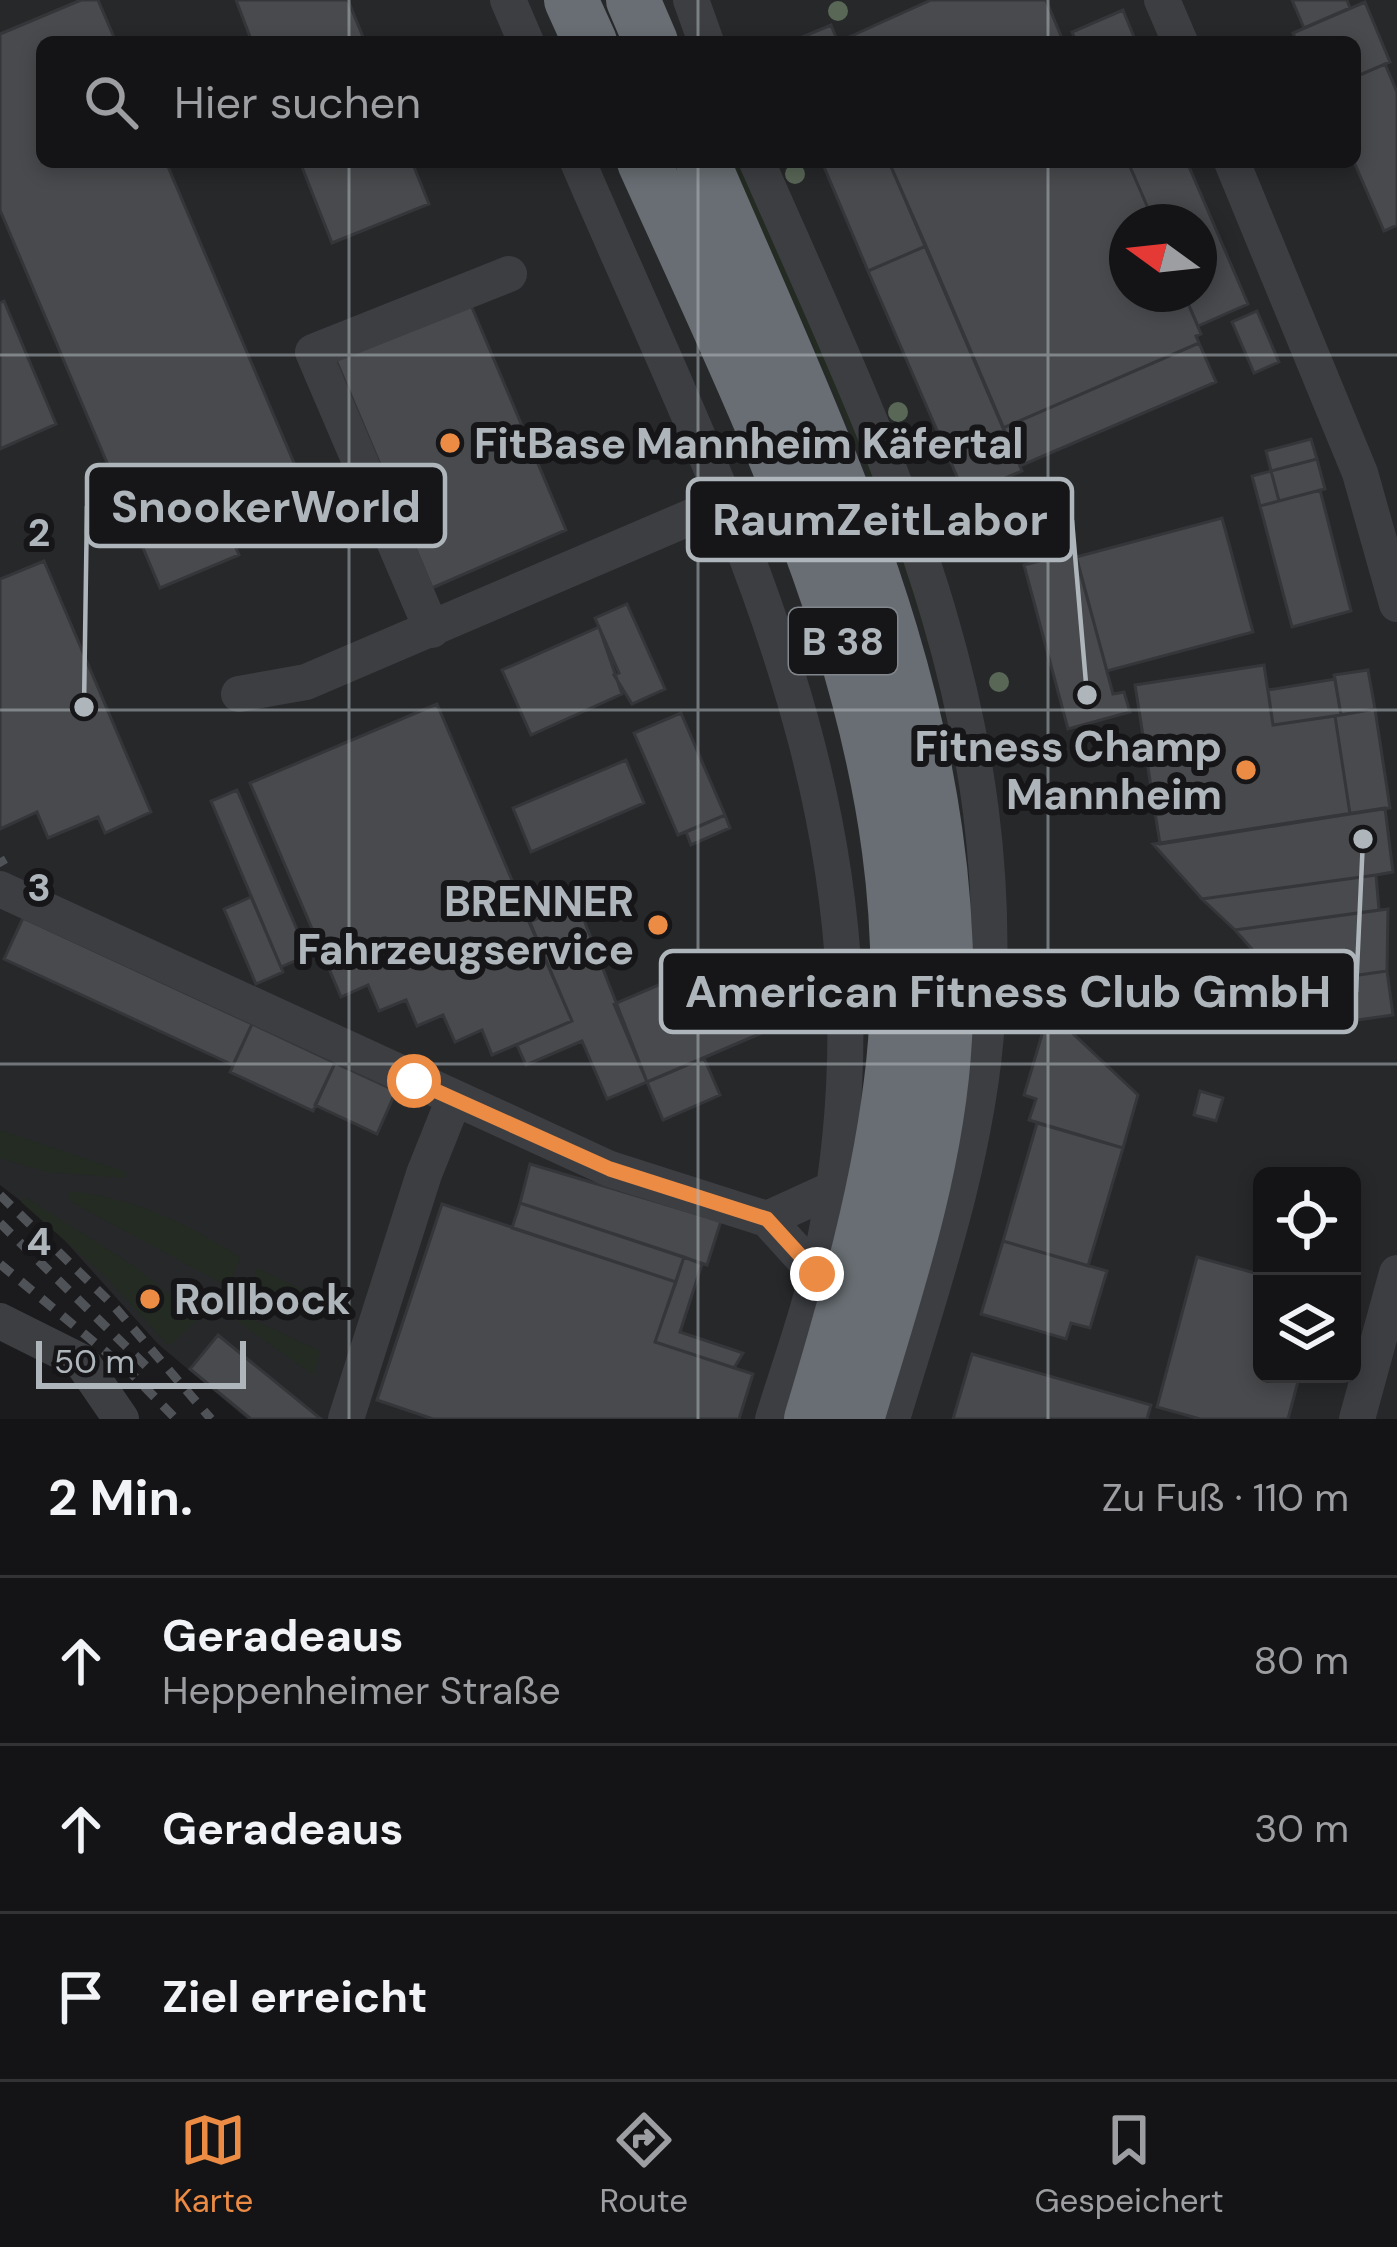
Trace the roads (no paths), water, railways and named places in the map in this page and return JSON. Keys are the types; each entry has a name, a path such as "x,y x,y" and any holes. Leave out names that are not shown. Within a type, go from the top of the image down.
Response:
{"highway":[{"path":"571,0 587,36"},
{"path":"633,0 648,36"},
{"name":"B 38","path":"647,168 805,538 849,657 882,800 897,929 893,1061 876,1186 812,1419"},
{"name":"B 38","path":"706,168 860,527 900,656 931,787 941,860 945,1040 931,1148 856,1419"}],"street":[{"path":"508,0 523,36"},
{"path":"691,0 704,36"},
{"path":"1162,0 1177,36"},
{"path":"581,168 726,502 784,652 811,746 836,879 844,1051 833,1189 817,1274 773,1419"},
{"path":"760,168 896,478 994,780 987,1024 966,1161 892,1419"},
{"path":"1235,168 1330,392 1360,473 1397,604"},
{"path":"431,630 313,352 509,274"},
{"path":"239,694 307,682 726,502"},
{"path":"0,889 610,1169 767,1219 817,1274"},
{"path":"346,1419 424,1174 454,1100"},
{"path":"767,1219 833,1189"},
{"path":"1357,1419 1397,1273"},
{"path":"0,1321 82,1362 121,1419"}],"railway":[{"path":"0,858 4,865"},
{"path":"0,1195 113,1305 211,1419"},
{"path":"0,1223 146,1366"},
{"path":"0,1264 130,1372 176,1419"}],"place":[{"name":"FitBase Mannheim Käfertal","path":"450,443"},
{"name":"RaumZeitLabor","path":"1087,695"},
{"name":"SnookerWorld","path":"84,707"},
{"name":"Fitness Champ Mannheim","path":"1246,770"},
{"name":"American Fitness Club GmbH","path":"1363,839"},
{"name":"BRENNER Fahrzeugservice","path":"658,925"},
{"name":"Rollbock","path":"150,1299"}]}
